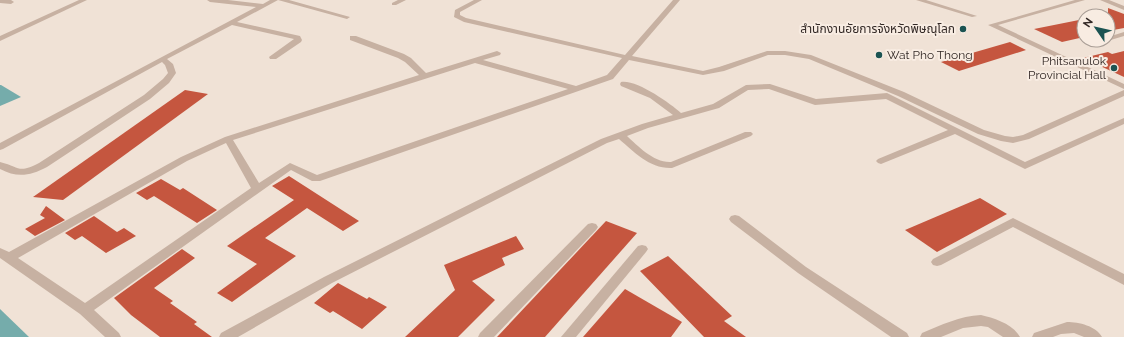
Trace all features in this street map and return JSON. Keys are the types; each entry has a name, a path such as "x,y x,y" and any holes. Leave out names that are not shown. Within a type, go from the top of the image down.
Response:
{"street":[{"path":"0,39 84,0"},
{"path":"210,0 236,1 265,6"},
{"path":"0,147 274,0"},
{"path":"281,0 347,17"},
{"path":"394,4 403,0"},
{"path":"479,0 457,11 456,16 464,20 683,70 703,73 721,69 767,53 785,53 811,57 901,94 981,132 1004,139 1014,140 1026,137 1124,93"},
{"path":"85,310 290,166 316,179 610,77 677,0"},
{"path":"919,0 974,16"},
{"path":"1082,0 992,25 1124,87"},
{"path":"1104,0 1124,8"},
{"path":"0,1 11,2"},
{"path":"231,23 297,38 298,40 294,44 273,57"},
{"path":"353,38 401,56 408,60 424,76"},
{"path":"114,337 85,310 3,256 184,159 228,139 497,52"},
{"path":"0,165 14,173 34,171 147,97 166,81 172,73 169,64 162,59"},
{"path":"474,60 577,89"},
{"path":"624,84 657,98 679,116"},
{"path":"226,337 328,280 604,141 679,116 716,106 746,88 770,86 815,102 887,96 1025,166 1124,121"},
{"path":"881,161 954,131"},
{"path":"620,135 654,162 665,166 672,165 748,134"},
{"path":"228,139 257,189"},
{"path":"734,219 802,270 902,337"},
{"path":"937,262 1013,222 1124,280"},
{"path":"484,337 592,226"},
{"path":"568,337 642,249"},
{"path":"927,337 976,319 991,322 1014,337"},
{"path":"1039,337 1065,327 1072,326 1084,330 1094,337"}],"water":[{"path":"1,85 21,97 0,106"},
{"path":"0,309 29,337 0,337"}],"building":[{"path":"1116,11 1124,14 1124,28 1116,30"},
{"path":"1076,21 1076,39 1062,42 1034,29"},
{"path":"1010,42 1026,50 959,71 941,62"},
{"name":"Phitsanulok Provincial Hall","path":"1124,51 1124,77 1083,58 1108,52 1112,54"},
{"path":"185,90 208,94 63,200 33,197"},
{"path":"289,176 359,221 343,231 307,208 265,238 296,256 232,302 217,293 257,264 227,246 294,200 272,186"},
{"path":"161,179 180,190 183,188 217,210 197,223 154,196 147,200 136,193"},
{"path":"980,198 1007,214 937,252 905,230"},
{"path":"46,206 65,220 35,236 25,229 45,218 40,215"},
{"path":"94,216 117,232 124,228 136,236 106,253 82,236 75,240 65,233"},
{"path":"606,221 637,233 545,337 497,337"},
{"path":"516,236 524,249 502,258 505,265 472,281 495,300 458,337 405,337 455,290 444,265"},
{"path":"182,249 195,258 154,288 173,301 170,303 197,322 194,324 212,337 160,337 131,315 114,298"},
{"path":"668,256 732,316 724,321 746,337 704,337 640,271"},
{"path":"338,283 367,299 369,297 387,307 362,329 333,311 330,313 314,303"},
{"path":"625,289 682,322 671,337 583,337"}],"place":[{"name":"สำนักงานอัยการจังหวัดพิษณุโลก","path":"963,29"},
{"name":"Wat Pho Thong","path":"879,55"},
{"name":"Phitsanulok Provincial Hall","path":"1114,68"}]}
